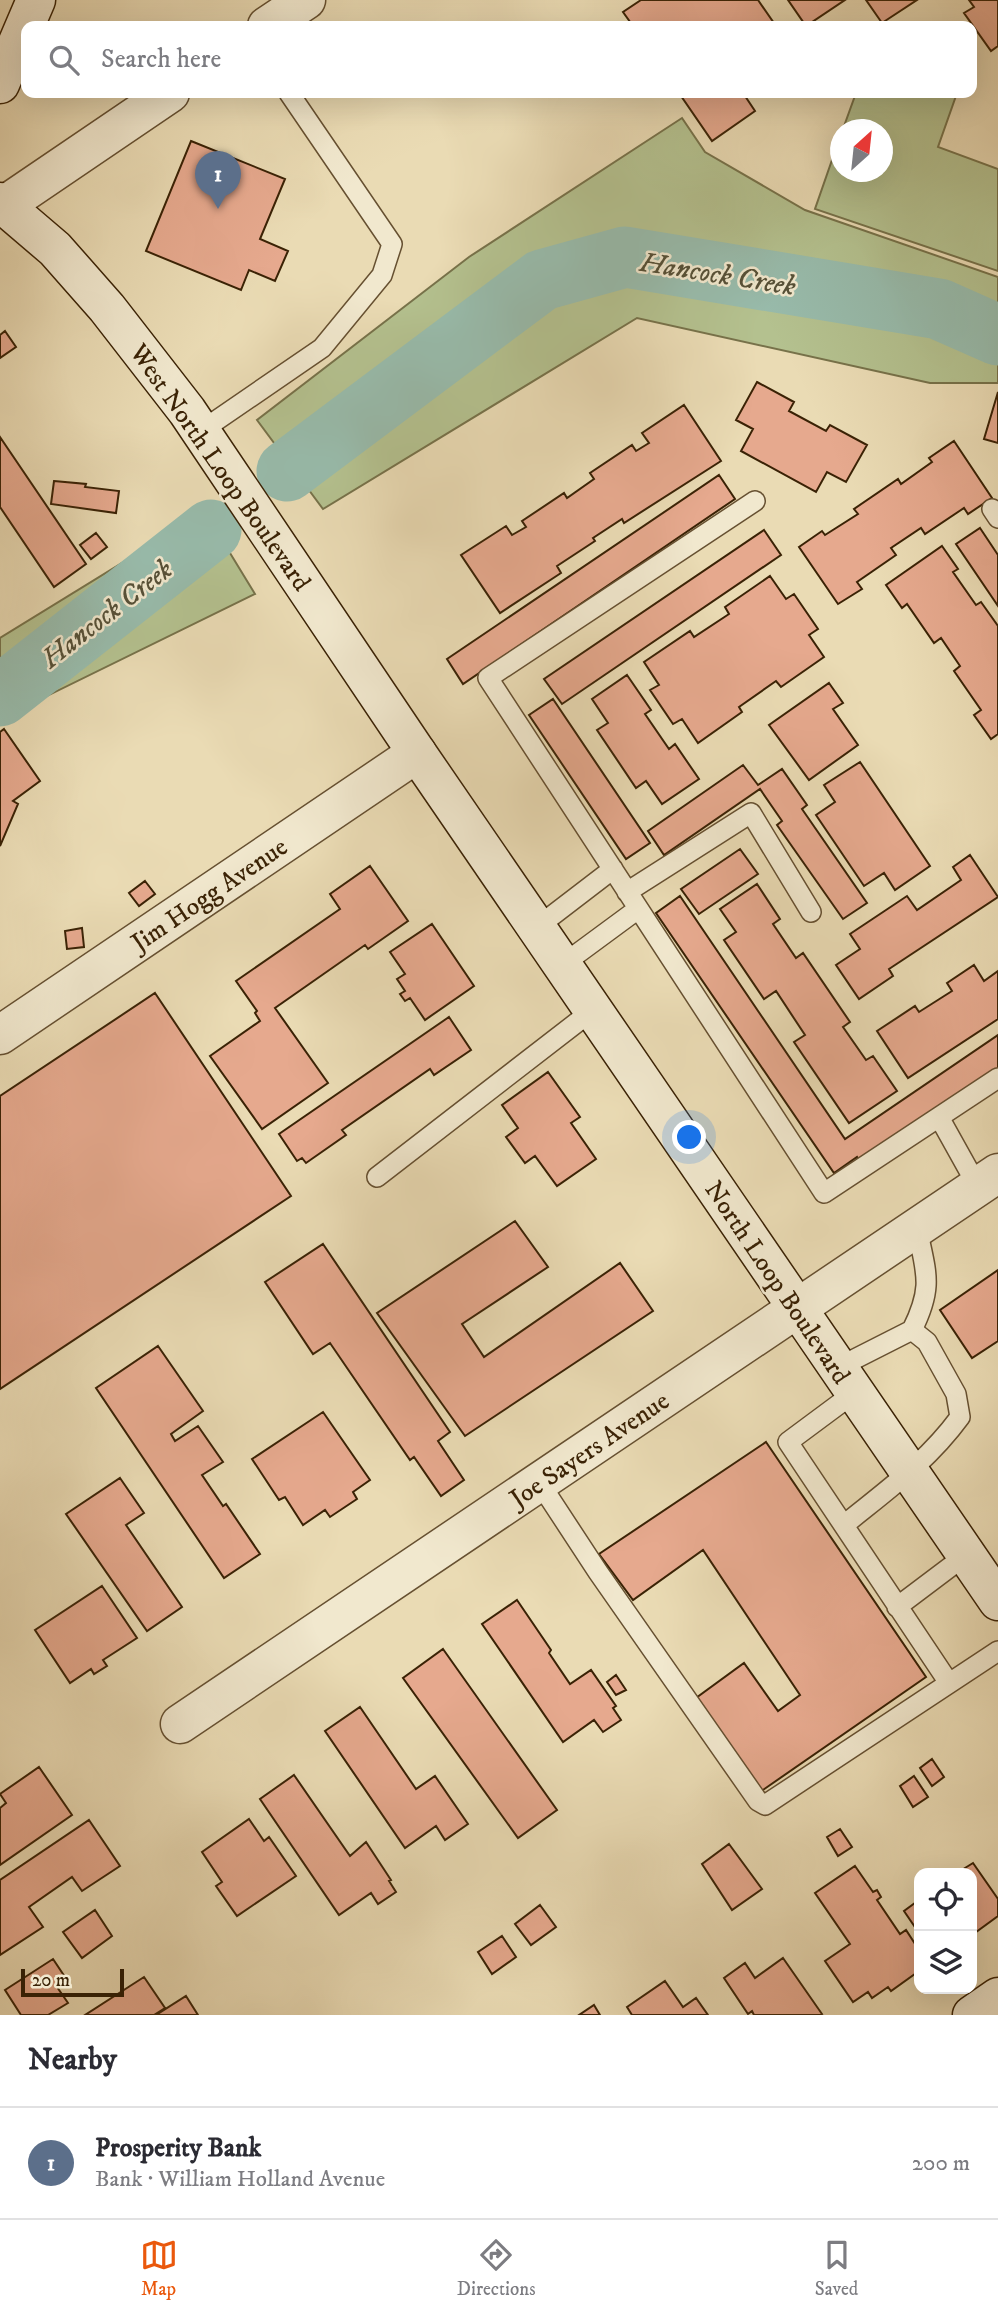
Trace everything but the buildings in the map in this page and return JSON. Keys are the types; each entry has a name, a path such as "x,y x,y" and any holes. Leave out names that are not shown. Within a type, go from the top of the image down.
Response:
{"street":[{"path":"27,21 36,0"},
{"path":"274,21 306,0"},
{"path":"0,84 21,35"},
{"path":"2,203 162,98"},
{"name":"West North Loop Boulevard","path":"2,203 55,249 107,308 201,431 417,753"},
{"name":"North Loop Boulevard","path":"417,753 998,1601"},
{"name":"Jim Hogg Avenue","path":"0,1035 417,753"},
{"name":"Joe Sayers Avenue","path":"180,1724 988,1180"},
{"path":"972,2015 998,1997"}],"lane":[{"path":"201,431 322,348 382,275 392,244 292,98"},
{"path":"755,501 488,678 824,1194 998,1078"},
{"path":"628,892 751,813 811,912"},
{"path":"536,928 613,869"},
{"path":"562,965 638,909"},
{"path":"377,1177 593,1010"},
{"path":"939,1117 988,1180"},
{"path":"917,1228 928,1281 923,1306 912,1330 846,1380 788,1442 949,1683"},
{"path":"844,1525 909,1473 940,1444 960,1417 957,1394 927,1342 912,1330"},
{"path":"539,1482 598,1572 758,1801 765,1805 998,1651"},
{"path":"897,1607 966,1555"}],"green space":[{"path":"854,98 955,98 938,147 998,169 998,271 815,209 830,166 830,182 893,182 893,119 847,119"},
{"path":"682,118 705,152 805,210 998,277 998,383 930,383 637,318 323,509 257,420 469,257"},
{"path":"205,512 255,594 0,719 0,638"}],"waterway":[{"name":"Hancock Creek","path":"287,471 542,280 625,257 939,309 998,335"},
{"name":"Hancock Creek","path":"0,696 211,530"}],"place":[{"name":"Prosperity Bank","path":"218,209"}]}
